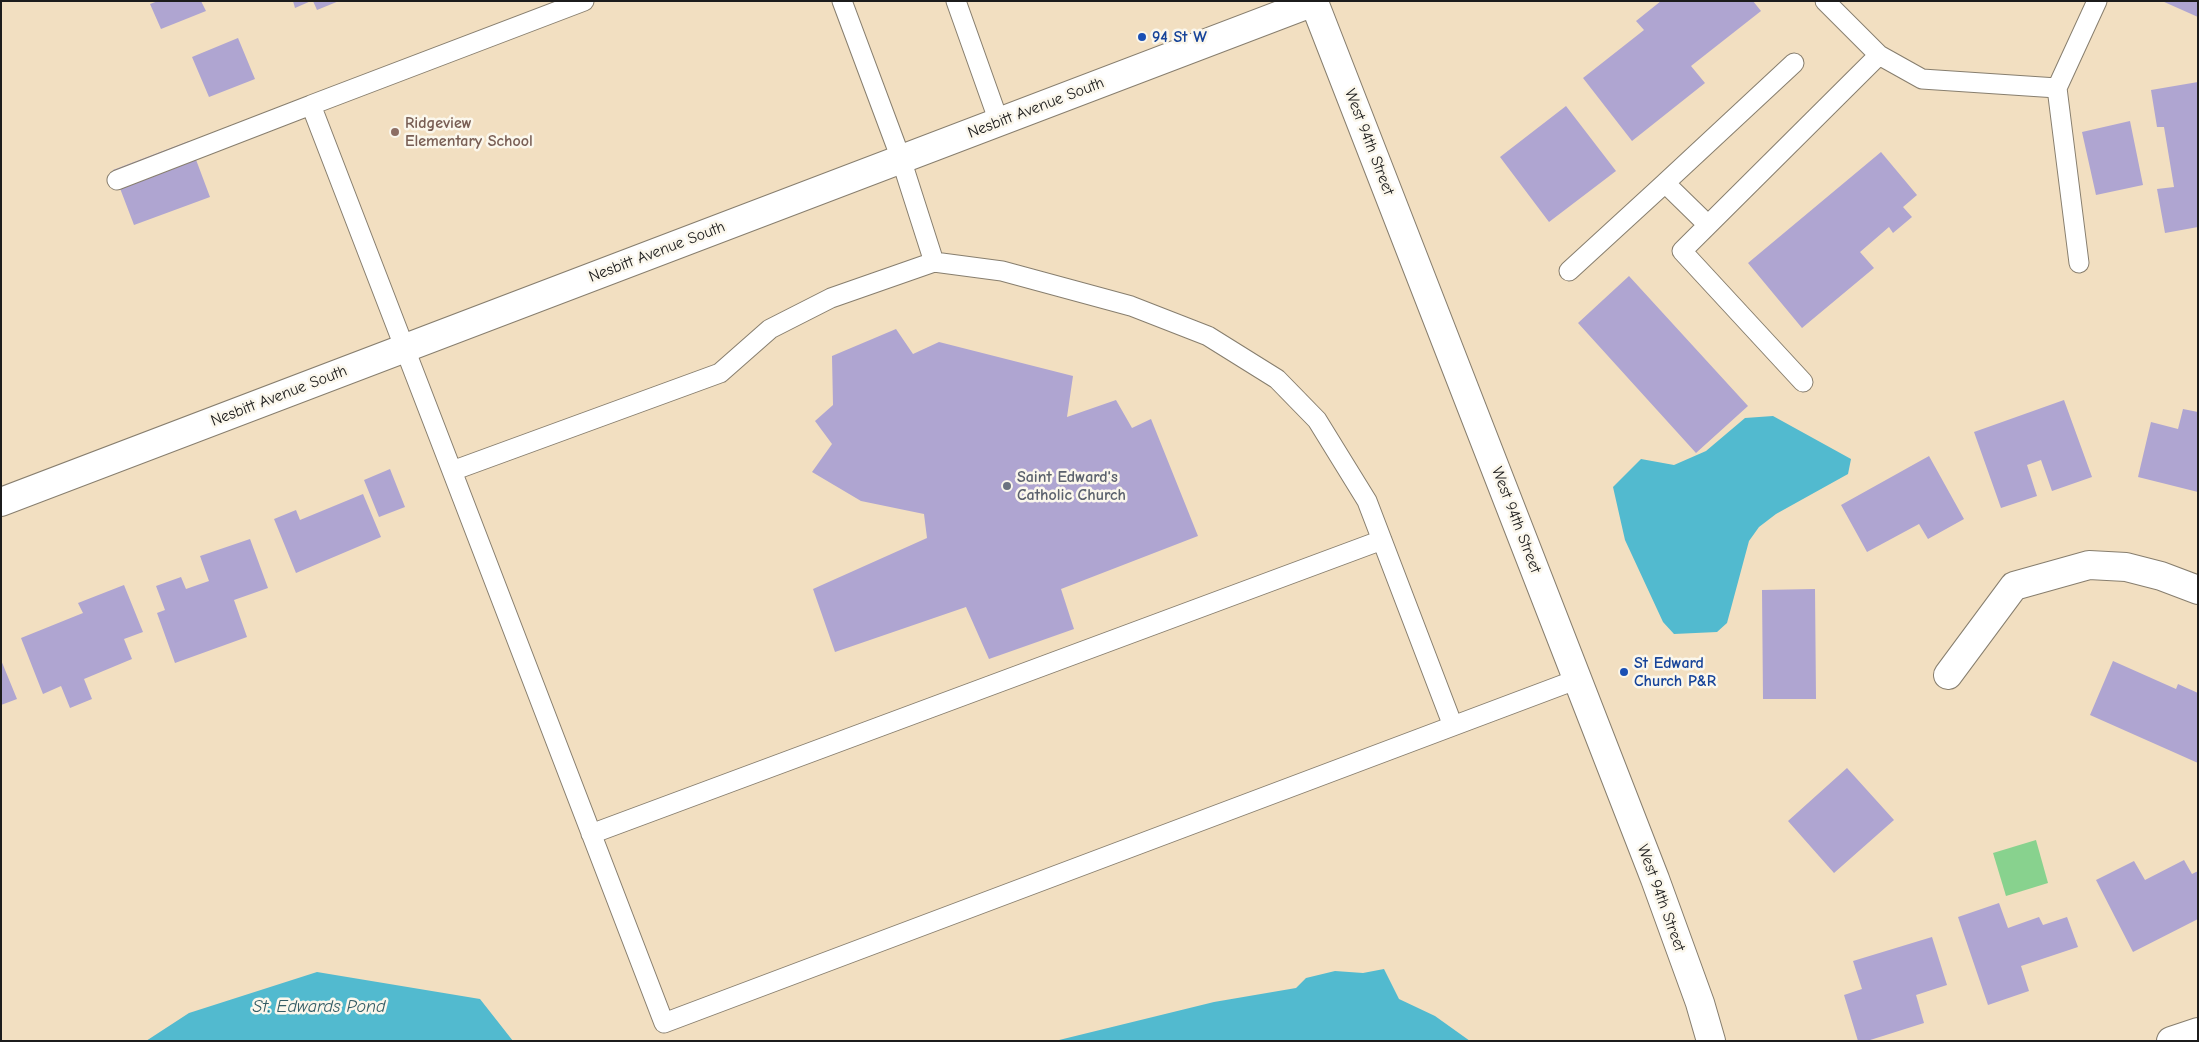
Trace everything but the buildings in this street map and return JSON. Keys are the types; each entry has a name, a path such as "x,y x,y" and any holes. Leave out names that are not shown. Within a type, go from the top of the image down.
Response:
{"street":[{"name":"Nesbitt Avenue South","path":"1,502 1314,2"},
{"name":"West 94th Street","path":"1314,2 1655,879 1700,1003 1710,1041"},
{"path":"1948,674 2014,586 2089,565 2126,567 2161,576 2198,590"},
{"path":"2171,1041 2198,1032"}],"lane":[{"path":"117,180 584,1"},
{"path":"842,1 901,160 934,262"},
{"path":"956,1 1000,122"},
{"path":"1825,1 1879,55 1922,79 2057,88"},
{"path":"2079,264 2057,88 2097,1"},
{"path":"1803,382 1682,251 1879,55"},
{"path":"1569,271 1794,63"},
{"path":"311,105 664,1023 1578,679"},
{"path":"1665,183 1708,225"},
{"path":"452,472 720,374 770,329 831,298 934,262 1002,271 1131,306 1208,336 1277,379 1317,420 1367,501 1453,726"},
{"path":"591,834 1382,540"}],"green space":[{"path":"2036,840 2048,883 2006,896 1993,853"}],"water":[{"path":"1773,416 1851,459 1848,474 1776,514 1759,527 1749,541 1727,623 1717,632 1674,634 1663,622 1625,540 1613,487 1641,459 1674,465 1706,451 1745,418"},
{"path":"1384,969 1399,999 1435,1016 1470,1041 1055,1041 1214,1002 1296,988 1306,978 1335,971 1363,973"},
{"name":"St. Edwards Pond","path":"317,972 480,999 513,1041 146,1041 189,1013"}],"place":[{"name":"94 St W","path":"1142,37"},
{"name":"Ridgeview Elementary School","path":"395,132"},
{"name":"Saint Edward's Catholic Church","path":"1007,486"},
{"name":"St Edward Church P&R","path":"1624,672"}]}
